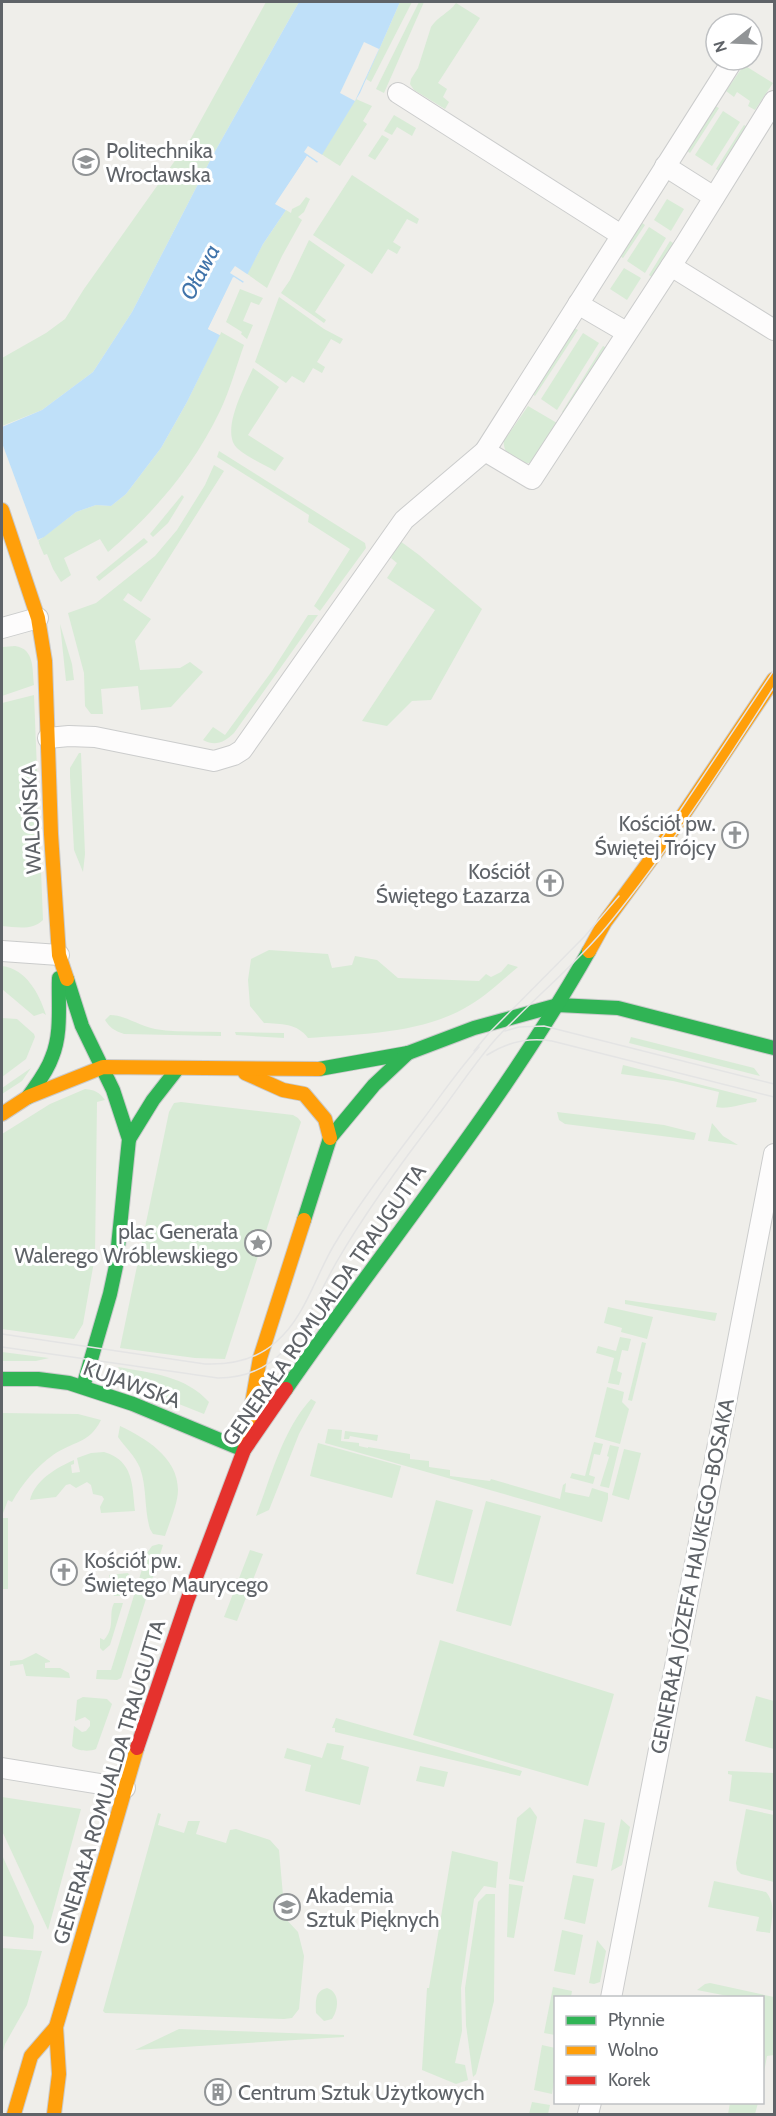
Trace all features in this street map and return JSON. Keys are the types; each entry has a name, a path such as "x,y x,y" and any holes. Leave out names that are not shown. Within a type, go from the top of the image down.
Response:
{"main road":[{"name":"WALOŃSKA","path":"2,510 38,618 45,661 51,834 59,954 82,1026 103,1067"},
{"name":"GENERAŁA ROMUALDA TRAUGUTTA","path":"54,2115 59,2074 56,2027 124,1788 187,1602 244,1450 339,1313 491,1107 558,1005 605,922 677,824 774,679"},
{"path":"28,1097 50,1064 57,1041 59,954"},
{"path":"2,1114 28,1097 103,1067 321,1069 408,1053 474,1028 558,1005 618,1008 774,1048"},
{"path":"244,1450 260,1358 330,1138 374,1085 408,1053"},
{"path":"83,1387 116,1266 129,1139 103,1067"},
{"path":"129,1139 153,1100 178,1068"},
{"path":"236,1069 284,1090 304,1094 324,1119 330,1138"},
{"name":"KUJAWSKA","path":"2,1379 51,1380 83,1387 133,1404 244,1450"},
{"name":"GENERAŁA ROMUALDA TRAUGUTTA","path":"14,2115 31,2056 56,2027"}],"street":[{"path":"48,738 95,737 214,761 234,755 248,743 404,520 485,451 725,72"},
{"path":"398,93 621,235"},
{"path":"485,451 532,479 671,266 774,101"},
{"path":"665,166 714,197"},
{"path":"671,266 774,330"},
{"path":"578,304 626,332"},
{"path":"2,628 38,618"},
{"path":"2,951 59,954"},
{"name":"GENERAŁA JÓZEFA HAUKEGO-BOSAKA","path":"611,1996 774,1154"},
{"path":"2,1768 124,1788"}],"green space":[{"path":"266,2 299,2 213,155 132,312 93,372 42,410 2,426 2,358 46,333 65,319 191,138"},
{"path":"400,2 412,2 371,82 366,79"},
{"path":"419,2 424,2 384,93 376,89"},
{"path":"456,3 480,18 438,83 447,89 443,97 449,102 445,109 414,90 410,84 418,68 431,27"},
{"path":"739,72 755,72 773,83 755,110 748,106 750,101 737,92 734,97 726,91"},
{"path":"356,99 372,106 363,121 367,124 340,166 321,154"},
{"path":"713,105 719,108 690,153 685,149"},
{"path":"723,111 740,122 712,166 695,155"},
{"path":"394,115 416,128 412,136 397,127 392,135 384,131"},
{"path":"744,125 750,129 722,173 716,169"},
{"path":"382,135 389,139 375,160 368,156"},
{"path":"352,175 419,219 417,224 407,219 393,242 401,247 397,254 388,249 372,274 313,235"},
{"path":"306,197 310,199 304,212 298,217 302,220 267,288 247,274 263,244 286,210 291,213 292,209 300,205"},
{"path":"667,199 684,209 671,231 654,220"},
{"path":"639,221 645,225 623,258 618,255"},
{"path":"649,227 666,238 645,273 627,261"},
{"path":"309,240 345,265 315,312 326,320 324,323 281,293 290,280"},
{"path":"670,241 676,245 654,279 649,275"},
{"path":"624,268 641,278 627,300 610,289"},
{"path":"240,289 263,298 259,305 251,302 243,321 253,325 247,339 241,334 242,332 226,322"},
{"path":"279,297 324,329 343,339 340,344 331,339 317,362 325,367 322,373 313,368 304,383 292,376 286,383 255,362"},
{"path":"572,327 578,330 535,396 530,392"},
{"path":"221,332 244,345 224,403 198,451 157,505 108,552 100,539 64,558 71,575 61,582 38,541 76,512 96,505 111,506 126,494 161,448 187,402"},
{"path":"583,333 599,343 557,410 541,399"},
{"path":"603,346 609,349 567,416 562,412"},
{"path":"253,368 279,387 248,435 284,458 275,471 242,452 233,442 231,432 235,409"},
{"path":"528,406 557,423 534,462 520,463 506,452 504,440 505,433 508,435"},
{"path":"219,451 365,543 366,548 320,611 314,606 350,549 308,522 309,515 217,457"},
{"path":"214,465 224,471 141,602 128,593 123,600 151,619 135,641 140,670 180,668 190,662 203,672 171,707 141,710 138,686 101,689 103,714 91,714 85,706 84,673 68,613 96,603 155,556 177,530 205,485"},
{"path":"182,495 184,497 168,523 153,537 150,534"},
{"path":"144,538 148,542 99,581 96,577"},
{"path":"400,541 482,609 431,700 412,701 387,726 362,721 435,610 387,578 397,563 391,558"},
{"path":"308,615 318,615 234,733 220,743 203,740 213,727 225,735 272,671"},
{"path":"60,624 72,664 74,680 66,681"},
{"path":"15,646 29,655 34,685 2,696 3,647"},
{"path":"34,695 43,920 29,927 2,926 2,703"},
{"path":"81,753 85,854 83,872 74,850 70,777 70,768"},
{"path":"269,950 328,954 332,968 352,965 355,956 377,960 398,978 479,981 486,974 491,977 501,972 508,964 518,967 476,1001 452,1015 432,1022 391,1031 308,1038 294,1027 264,1023 250,1006 248,980 251,959"},
{"path":"2,966 25,977 40,998 46,1015 43,1013 34,1016 2,989"},
{"path":"110,1015 155,1029 221,1032 221,1036 124,1034 107,1023 105,1020"},
{"path":"2,1018 17,1019 35,1037 26,1059 2,1077"},
{"path":"235,1032 284,1033 284,1038 236,1035"},
{"path":"631,1037 754,1068 760,1076 629,1043"},
{"path":"623,1065 757,1099 756,1102 731,1107 716,1107 719,1092 673,1081 621,1074"},
{"path":"31,1068 22,1081 2,1094 2,1088"},
{"path":"85,1089 96,1092 105,1100 97,1102 95,1256 83,1324 74,1339 2,1329 2,1134 50,1104"},
{"path":"174,1103 293,1115 301,1122 225,1359 195,1358 120,1348 169,1112"},
{"path":"557,1112 664,1125 696,1133 694,1140 565,1124 559,1120"},
{"path":"712,1123 723,1136 738,1145 708,1141"},
{"path":"625,1300 717,1313 715,1321 625,1304"},
{"path":"608,1307 653,1317 647,1339 621,1332 622,1328 604,1323"},
{"path":"620,1337 631,1339 628,1351 622,1350 617,1371 622,1373 619,1385 608,1383 614,1358 596,1353 598,1346 616,1351"},
{"path":"642,1342 646,1343 632,1401 628,1400"},
{"path":"2,1352 49,1358 36,1361 2,1361"},
{"path":"118,1367 167,1377 190,1386 209,1402 204,1414 131,1385"},
{"path":"607,1387 624,1392 622,1402 629,1409 620,1444 595,1437"},
{"path":"311,1399 316,1402 299,1434 269,1510 256,1516 272,1470 292,1425"},
{"path":"2,1413 78,1414 101,1420 86,1438 60,1450 41,1465 25,1482 12,1502 8,1500 2,1516"},
{"path":"120,1426 140,1436 158,1450 166,1458 177,1478 178,1495 165,1536 153,1534 150,1529 140,1468 118,1437"},
{"path":"328,1429 342,1430 341,1441 359,1443 359,1446 368,1448 410,1454 410,1459 429,1461 429,1467 450,1470 450,1476 490,1481 491,1479 560,1499 563,1485 566,1483 565,1492 589,1497 592,1488 608,1493 602,1522 325,1443"},
{"path":"345,1431 378,1435 377,1441 350,1436 349,1439 344,1439"},
{"path":"594,1442 603,1444 600,1455 594,1454 589,1475 595,1477 593,1484 570,1478 572,1473 585,1476"},
{"path":"318,1443 401,1466 392,1498 310,1476"},
{"path":"610,1445 619,1447 609,1488 600,1486 609,1457 607,1456"},
{"path":"624,1449 641,1453 629,1500 612,1495"},
{"path":"104,1452 121,1461 130,1475 135,1511 101,1513 100,1507 104,1499 102,1496 93,1494 91,1485 87,1482 76,1488 70,1484 66,1485 56,1497 30,1500 36,1486 53,1471 74,1460 74,1464 71,1465 72,1473 80,1472 77,1458 91,1453"},
{"path":"436,1500 473,1510 453,1584 416,1574"},
{"path":"486,1501 541,1516 511,1626 456,1611"},
{"path":"2,1518 8,1518 8,1589 2,1589"},
{"path":"163,1545 121,1678 117,1680 96,1679 97,1670 111,1670 147,1553 152,1546"},
{"path":"250,1550 263,1554 237,1621 224,1617"},
{"path":"128,1573 131,1575 125,1596 114,1596 110,1588 109,1575"},
{"path":"114,1603 123,1603 110,1645 103,1651 100,1648 100,1638 104,1640 110,1630"},
{"path":"440,1640 614,1694 588,1786 413,1735"},
{"path":"36,1653 50,1661 45,1663 45,1668 60,1668 69,1673 70,1678 26,1676 23,1664 10,1666 10,1661 22,1660"},
{"path":"756,1696 774,1701 774,1749 745,1741"},
{"path":"83,1697 107,1699 112,1704 96,1749 80,1750 72,1746 74,1726 82,1732 90,1726 90,1721 85,1717 75,1721 77,1700"},
{"path":"336,1718 522,1771 520,1776 335,1732 335,1728 332,1728"},
{"path":"327,1743 344,1746 341,1759 369,1767 360,1805 305,1791 311,1765 284,1758 287,1748 322,1758"},
{"path":"420,1766 448,1772 444,1787 416,1781"},
{"path":"728,1771 774,1773 774,1811 729,1801 732,1775 728,1774"},
{"path":"2,1797 81,1809 48,1930 2,1831"},
{"path":"530,1807 537,1817 524,1882 509,1879 517,1818"},
{"path":"746,1809 774,1815 774,1882 741,1874 737,1870 736,1863"},
{"path":"158,1813 161,1814 158,1825 184,1833 188,1821 200,1821 196,1834 226,1843 230,1830 236,1829 270,1840 279,1850 285,1918 298,1932 304,1956 299,2009 292,2018 105,2013 103,2011"},
{"path":"584,1819 605,1823 597,1867 576,1863"},
{"path":"621,1819 630,1827 622,1865 611,1871"},
{"path":"452,1851 498,1862 496,1888 484,1886 474,1899 461,1988 462,2031 455,2063 465,2065 468,2080 456,2084 422,2070 427,1988 429,1988"},
{"path":"2,1855 34,1926 33,1939 2,1936"},
{"path":"573,1875 594,1879 585,1924 564,1919"},
{"path":"714,1881 766,1892 772,1906 770,1933 756,1931 759,1917 708,1907"},
{"path":"509,1884 523,1886 514,1938 507,1937"},
{"path":"486,1894 495,1894 494,2001 476,2074 473,2077 466,2025 465,1988 478,1902"},
{"path":"562,1930 583,1935 575,1975 554,1971"},
{"path":"597,1940 606,1951 600,1982 594,1984 589,1983"},
{"path":"2,1948 42,1951 27,2005 5,2044 2,2055"},
{"path":"710,1983 774,1997 774,2055 767,2056 764,2072 764,1996 728,1996 697,1990"},
{"path":"553,1987 572,1991 571,1996 554,1996 554,2035 544,2033"},
{"path":"327,1988 334,1993 337,2006 332,2019 324,2021 316,2013 316,2001 318,1994"},
{"path":"179,2029 344,2035 344,2037 135,2050"},
{"path":"542,2045 554,2048 552,2094 534,2090"},
{"path":"532,2102 550,2105 548,2114 529,2114"},
{"path":"730,2104 758,2104 755,2114 728,2114"}],"water":[{"name":"Oława","path":"299,2 400,2 360,93 317,163 307,156 276,204 286,210 263,244 243,283 233,277 208,329 220,335 161,448 126,494 111,506 96,505 76,512 44,537 2,556 2,427 42,410 93,372 132,312 213,155"}],"pier":[{"path":"364,42 379,49 355,101 340,93"},
{"path":"308,146 324,156 320,163 304,152"},
{"path":"307,156 317,163 316,165 308,160 280,203 288,208 286,210 275,204"},
{"path":"235,266 250,276 246,283 230,273"},
{"path":"234,277 243,283 242,286 235,281 212,328 221,332 220,335 208,329"},
{"path":"2,443 39,543 2,559"}],"tram line":[{"path":"657,845 774,670"},
{"path":"2,1347 218,1378 243,1375 263,1367 279,1355 305,1322 360,1223 474,1066 494,1041 595,940 631,897 735,748 774,687"},
{"path":"474,1051 585,936 619,896"},
{"path":"505,1031 519,1027 544,1026 774,1084"},
{"path":"487,1055 518,1042 552,1041 774,1097"},
{"path":"2,1334 205,1364 224,1364 260,1353 276,1342 295,1321 327,1257 354,1213 479,1047"}],"traffic: fast":[{"path":"286,1389 481,1119 519,1064 589,951"},
{"path":"28,1097 42,1078 55,1048 58,1028 59,978"},
{"path":"67,979 82,1026 113,1090 129,1139 116,1266 83,1387"},
{"path":"319,1069 408,1053 474,1028 558,1005 618,1008 774,1048"},
{"path":"304,1220 330,1138 374,1085 408,1053"},
{"path":"129,1139 153,1100 178,1068"},
{"path":"2,1379 38,1379 69,1383 133,1404 244,1450"}],"traffic: slow":[{"path":"2,510 38,618 45,661 51,834 59,955 67,979"},
{"path":"589,951 605,922 677,824 774,679"},
{"path":"2,1114 28,1097 103,1067 319,1069"},
{"path":"245,1073 283,1090 304,1094 325,1119 330,1138"},
{"path":"245,1443 260,1358 304,1220"},
{"path":"54,2114 59,2074 56,2027 137,1748"},
{"path":"14,2114 31,2056 56,2027"}],"traffic: jam":[{"path":"137,1748 187,1601 244,1450 286,1389"}],"place":[{"name":"Politechnika Wrocławska","path":"86,162"},
{"name":"Kościół pw. Świętej Trójcy","path":"735,835"},
{"name":"Kościół Świętego Łazarza","path":"550,883"},
{"name":"plac Generała Walerego Wróblewskiego","path":"258,1243"},
{"name":"Kościół pw. Świętego Maurycego","path":"64,1572"},
{"name":"Akademia Sztuk Pięknych","path":"287,1907"},
{"name":"Centrum Sztuk Użytkowych","path":"218,2092"}]}
